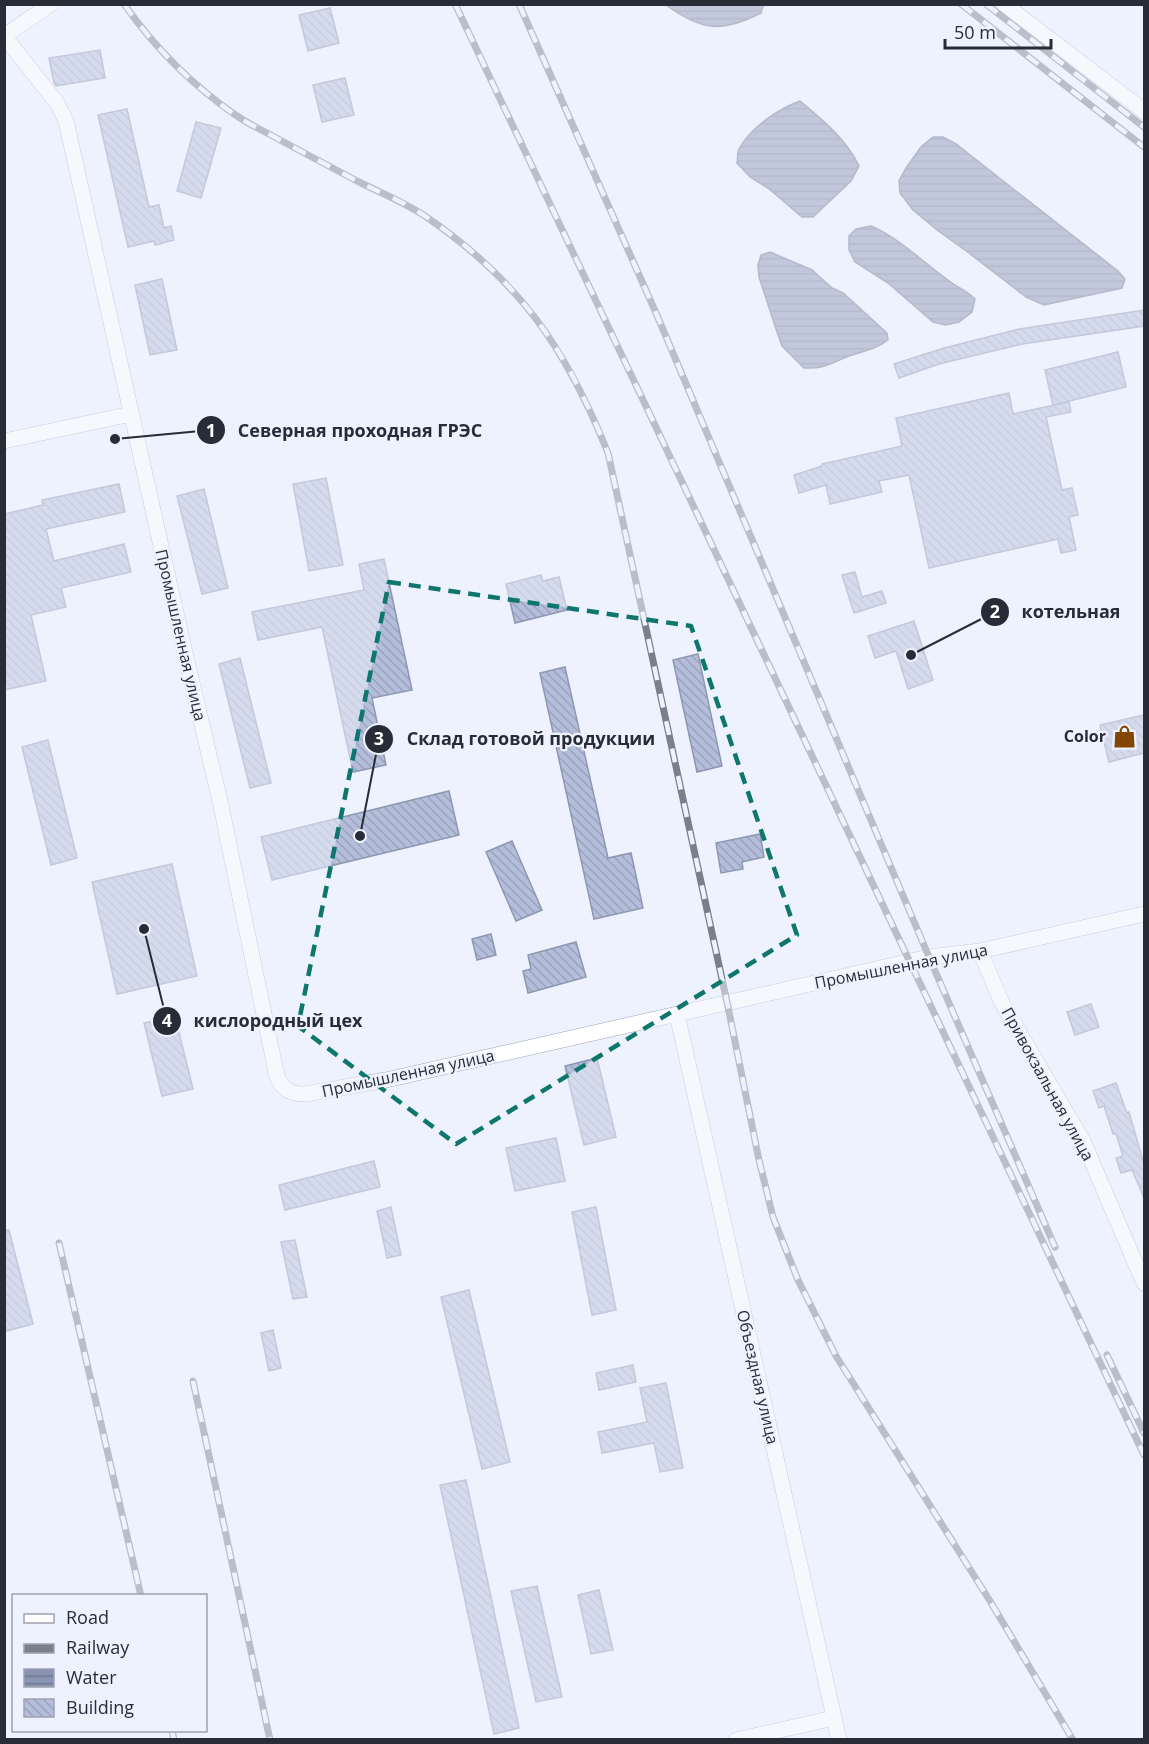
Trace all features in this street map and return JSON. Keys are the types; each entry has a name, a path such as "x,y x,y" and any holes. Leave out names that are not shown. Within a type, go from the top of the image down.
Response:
{"street":[{"path":"4,441 131,414 66,121 57,103 4,36 51,4"},
{"path":"1004,4 1144,111"},
{"name":"Промышленная улица","path":"131,414 220,801 277,1077 284,1089 296,1094 304,1094 386,1080 929,957 980,951 1144,914"},
{"name":"Привокзальная улица","path":"980,951 1002,1003 1083,1141 1144,1283"},
{"name":"Объездная улица","path":"677,1014 838,1740"},
{"path":"736,1740 834,1718"}],"highlighted area":[{"path":"389,582 691,626 797,935 456,1144 298,1026"}],"water":[{"path":"761,4 763,6 761,13 723,26 701,24 690,20 666,5"},
{"path":"800,101 840,138 859,166 851,181 813,217 802,217 768,188 750,177 737,163 739,149 757,127 774,114"},
{"path":"933,137 943,137 956,144 1118,271 1125,279 1122,288 1044,305 1026,297 937,230 913,210 900,193 899,181 921,147"},
{"path":"871,226 893,238 975,299 972,312 959,322 945,325 933,322 888,283 855,262 849,250 849,236 856,229"},
{"path":"770,252 812,270 832,288 843,293 887,333 888,340 874,348 828,365 804,368 782,346 759,277 758,265 761,255"}],"building":[{"path":"330,8 339,43 308,51 299,15"},
{"path":"100,50 105,78 56,86 49,58"},
{"path":"345,78 354,115 322,122 313,85"},
{"path":"127,109 149,207 159,205 164,228 171,226 174,240 155,245 154,241 128,247 98,115"},
{"path":"196,122 221,128 201,198 177,191"},
{"path":"162,279 177,350 150,355 135,285"},
{"path":"1144,310 1144,326 1022,344 939,364 899,378 894,364 944,348 1019,329"},
{"path":"1118,352 1126,387 1053,405 1045,370"},
{"path":"1009,393 1013,414 1069,402 1071,412 1046,417 1062,490 1072,488 1078,515 1069,517 1076,550 1061,553 1058,539 929,568 909,475 879,481 882,492 830,504 826,485 799,493 794,475 822,466 822,464 902,446 896,418"},
{"path":"326,478 343,565 309,571 293,484"},
{"path":"119,484 125,512 46,529 54,561 124,544 131,572 61,588 66,607 31,615 46,681 4,690 4,514 43,505 42,500"},
{"path":"204,489 228,588 202,594 177,496"},
{"path":"384,559 412,690 372,698 386,765 353,772 322,627 258,640 252,612 364,590 359,564"},
{"path":"855,572 862,597 882,591 886,603 854,613 842,575"},
{"path":"541,575 543,581 559,577 567,610 515,623 506,584"},
{"path":"914,621 933,680 908,689 896,651 875,658 868,636"},
{"path":"698,654 722,766 697,772 673,660"},
{"path":"240,658 271,783 250,788 219,664"},
{"path":"565,667 608,858 631,853 643,908 594,919 540,673"},
{"path":"1144,715 1144,753 1109,762 1100,725"},
{"path":"48,740 77,858 51,865 22,747"},
{"path":"449,791 459,835 272,880 261,837"},
{"path":"760,834 764,857 742,862 743,869 721,873 716,843"},
{"path":"512,841 542,910 516,921 486,852"},
{"path":"172,864 197,976 117,994 92,882"},
{"path":"491,934 496,955 477,960 472,939"},
{"path":"576,942 586,977 528,993 523,971 531,969 528,955"},
{"path":"1091,1004 1099,1027 1075,1035 1067,1012"},
{"path":"175,1016 193,1089 162,1096 144,1023"},
{"path":"597,1058 616,1137 584,1145 565,1066"},
{"path":"1116,1083 1127,1113 1129,1112 1144,1164 1144,1198 1132,1170 1121,1173 1116,1158 1123,1156 1116,1134 1113,1134 1104,1106 1099,1108 1093,1091"},
{"path":"556,1138 565,1181 515,1191 506,1148"},
{"path":"374,1161 380,1187 285,1210 279,1185"},
{"path":"391,1207 401,1255 387,1258 377,1211"},
{"path":"596,1207 616,1310 592,1315 572,1212"},
{"path":"4,1230 9,1230 33,1324 7,1331 4,1322"},
{"path":"295,1240 307,1297 293,1299 281,1242"},
{"path":"469,1290 510,1462 482,1469 441,1297"},
{"path":"273,1330 281,1368 269,1371 261,1333"},
{"path":"633,1365 636,1382 599,1390 596,1373"},
{"path":"666,1383 683,1468 660,1472 654,1443 602,1453 598,1432 647,1422 640,1388"},
{"path":"466,1480 519,1728 494,1734 440,1485"},
{"path":"537,1586 562,1697 536,1702 511,1591"},
{"path":"599,1590 613,1650 591,1654 578,1595"}],"railway":[{"path":"124,4 149,36 190,79 237,116 357,181 409,206 488,266 514,292 536,320 557,349 575,381 608,453 773,1217 798,1280 836,1356 990,1601 1073,1740"},
{"path":"455,4 1144,1455"},
{"path":"519,4 656,313 929,957 1055,1247"},
{"path":"961,4 1144,147"},
{"path":"986,4 1144,127"},
{"path":"59,1243 141,1594"},
{"path":"1107,1355 1144,1433"},
{"path":"193,1381 270,1740"},
{"path":"172,1732 174,1740"}],"place":[{"name":"Северная проходная ГРЭС","path":"115,439"},
{"name":"котельная","path":"911,655"},
{"name":"Color","path":"1124,736"},
{"name":"Склад готовой продукции","path":"360,836"},
{"name":"кислородный цех","path":"144,929"}]}
